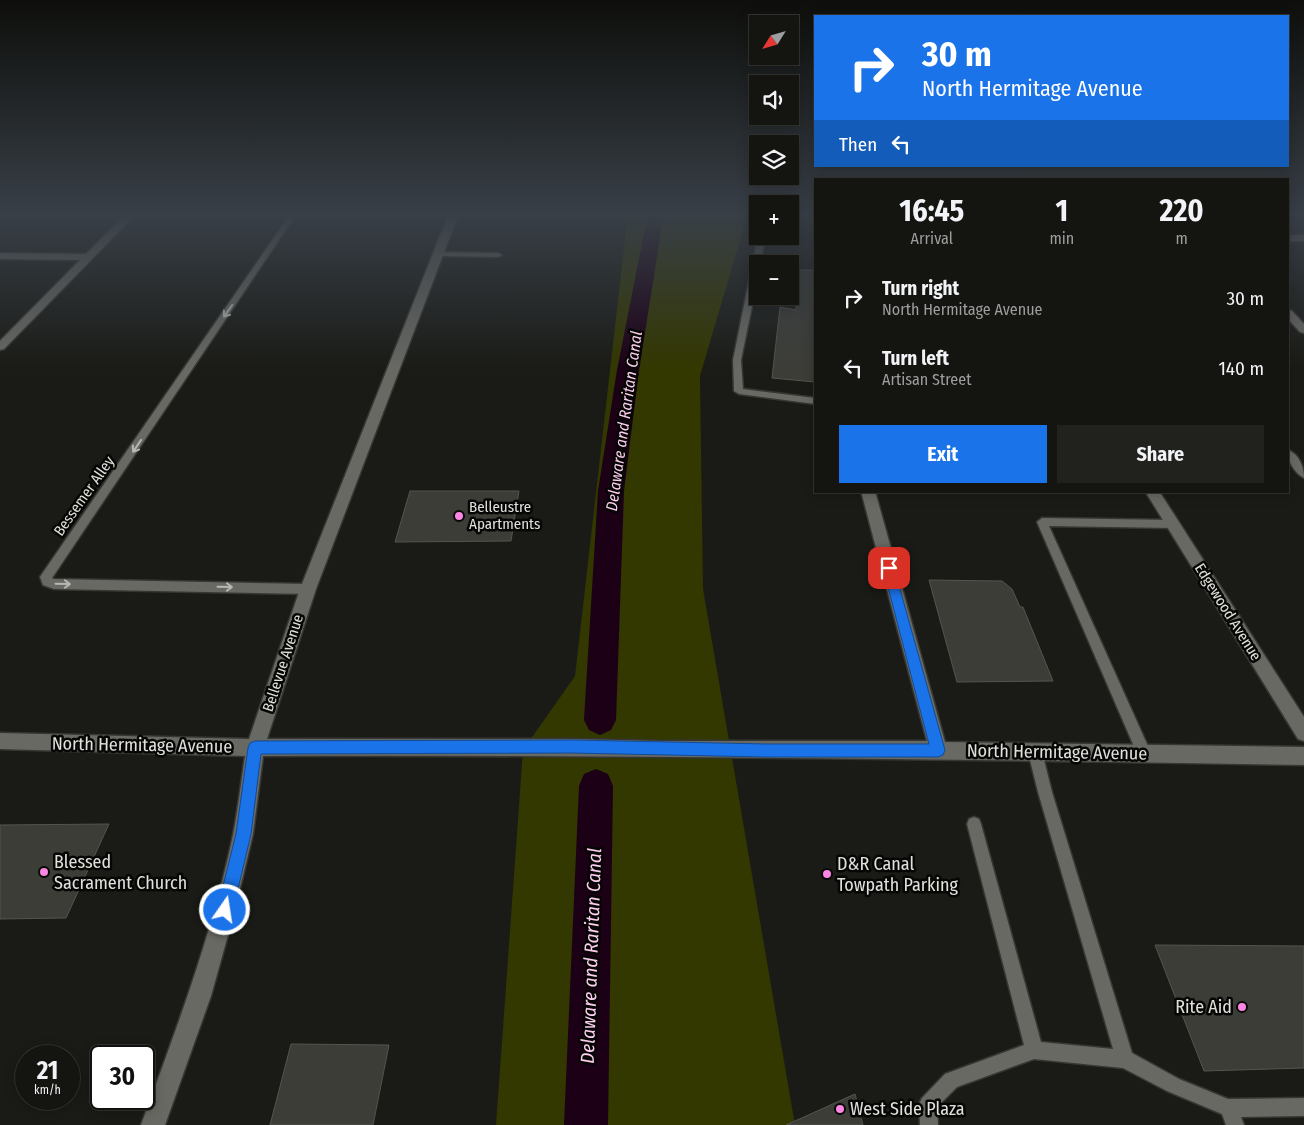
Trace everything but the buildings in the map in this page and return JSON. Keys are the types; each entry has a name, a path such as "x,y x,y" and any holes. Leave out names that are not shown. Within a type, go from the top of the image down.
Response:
{"street":[{"path":"0,347 81,266"},
{"name":"Bellevue Avenue","path":"153,1125 200,996 225,910 243,834 255,748 308,589 434,266"},
{"path":"1289,314 1304,330"},
{"path":"869,493 938,750"},
{"name":"Edgewood Avenue","path":"1153,493 1304,733"},
{"name":"North Hermitage Avenue","path":"0,742 255,748 572,747 1304,756"}],"lane":[{"name":"Bessemer Alley","path":"258,266 46,576 47,582 54,584 308,589"},
{"path":"756,266 737,360 739,391 814,401"},
{"path":"1289,454 1304,474"},
{"path":"1144,753 1042,522 1172,524"},
{"path":"1036,752 1044,792 1126,1058"},
{"path":"974,824 1034,1050"},
{"path":"929,1125 928,1104 951,1080 1034,1050 1126,1058 1173,1085 1228,1108 1304,1107"},
{"path":"1228,1108 1236,1125"}],"green space":[{"path":"622,266 733,266 700,376 703,589 795,1125 496,1125 523,750 575,676"}],"waterway":[{"name":"Delaware and Raritan Canal","path":"600,720 611,491 628,370 647,266"},
{"name":"Delaware and Raritan Canal","path":"586,1125 596,786"}],"place":[{"name":"Belleustre Apartments","path":"459,516"},
{"name":"Blessed Sacrament Church","path":"44,872"},
{"name":"D&R Canal Towpath Parking","path":"827,874"},
{"name":"Rite Aid","path":"1242,1007"},
{"name":"West Side Plaza","path":"840,1109"}],"route":[{"path":"225,910 243,834 255,748 572,747 766,751 938,750 889,568"}]}
